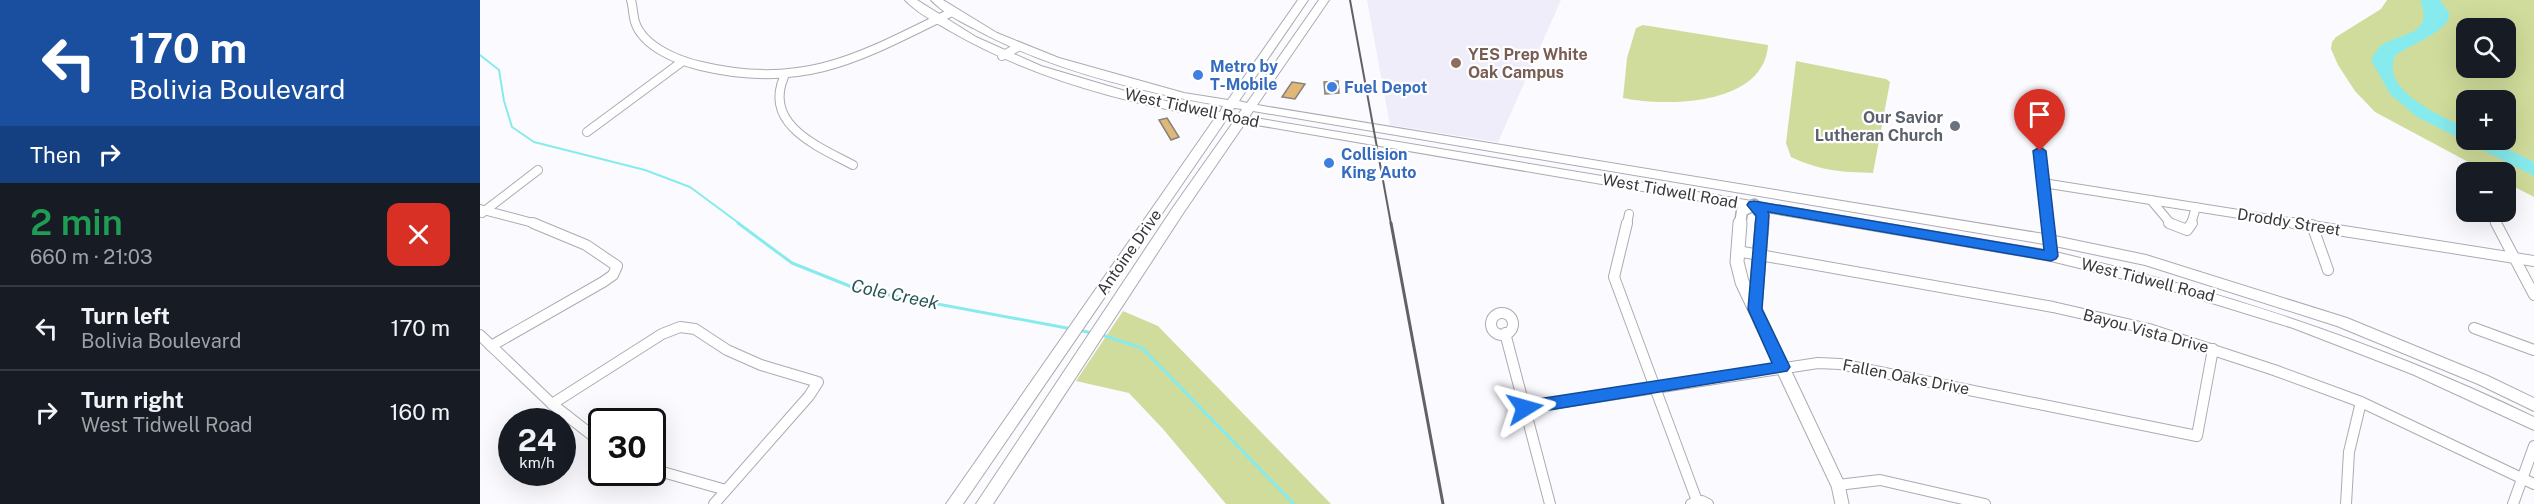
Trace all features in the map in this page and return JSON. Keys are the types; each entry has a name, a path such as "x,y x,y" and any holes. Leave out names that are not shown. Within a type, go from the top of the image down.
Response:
{"main road":[{"name":"West Tidwell Road","path":"910,0 936,20 1002,56 1091,85 1161,104 1222,117 1346,137 1482,152"},
{"name":"West Tidwell Road","path":"936,0 952,12 1018,47 1081,69 1184,96 1352,124 1482,152 1603,173 1755,198 1918,218 2050,240 2146,260 2342,322 2483,380 2534,405"},
{"name":"Antoine Drive","path":"954,504 1304,0"},
{"name":"Antoine Drive","path":"984,504 1240,120 1321,3"},
{"path":"1282,30 1300,33"},
{"path":"1346,137 1352,124"},
{"name":"West Tidwell Road","path":"1755,198 2144,276 2256,309 2336,337 2453,385 2534,424"},
{"path":"1917,232 1918,218"},
{"path":"2256,309 2258,294"},
{"path":"972,478 998,484"}],"street":[{"path":"632,0 635,25 654,46 683,61 720,72 784,77 824,69 859,57 952,12"},
{"path":"1293,15 1299,0"},
{"path":"1002,56 1018,47"},
{"path":"587,132 683,61"},
{"path":"784,77 778,93 782,115 797,131 853,165"},
{"path":"2040,151 2051,256"},
{"path":"482,211 538,170"},
{"name":"Droddy Street","path":"2043,183 2534,261"},
{"path":"1755,309 1763,215 1755,198 1742,211 1736,259 1740,281 1838,485 1842,504"},
{"path":"2151,200 2168,222 2182,230 2191,226 2196,207"},
{"path":"482,211 553,229 603,254 617,266 613,275 603,282 492,346"},
{"path":"1629,214 1614,277 1699,503"},
{"path":"2495,222 2534,295"},
{"path":"2312,225 2328,270"},
{"name":"Bayou Vista Drive","path":"1737,251 2053,307 2149,329 2213,349 2361,402 2534,484"},
{"path":"552,404 662,334 680,327 695,329 728,350 761,365 818,381 793,414 714,504"},
{"path":"2474,328 2534,350"},
{"path":"1505,333 1550,504"},
{"path":"480,335 552,404 588,432"},
{"name":"Fallen Oaks Drive","path":"1525,408 1818,363 1861,367 2197,435 2213,349"},
{"path":"2346,504 2351,430 2361,402"},
{"path":"2513,504 2534,446"},
{"path":"666,473 726,490"},
{"path":"1838,485 1880,480 1986,504"}],"shaded area":[{"name":"YES Prep White Oak Campus","path":"1367,0 1561,0 1498,142 1390,125"}],"green space":[{"path":"2387,0 2534,0 2534,197 2516,188 2516,162 2468,162 2375,112 2355,91 2338,65 2331,49 2336,37 2381,9"},
{"path":"1643,25 1768,45 1762,65 1750,80 1732,91 1710,98 1687,101 1641,101 1623,98 1627,58 1636,28"},
{"path":"1796,61 1886,79 1890,82 1873,173 1831,170 1791,157 1786,143"},
{"path":"1123,311 1158,326 1331,504 1226,504 1163,429 1129,393 1076,381"}],"water":[{"path":"2420,0 2440,0 2449,17 2440,29 2394,57 2393,70 2397,81 2413,99 2456,124 2456,137 2417,117 2390,94 2371,60 2383,44 2415,31 2423,20"},
{"path":"2482,150 2509,150 2534,162 2534,176 2516,167 2516,162 2506,162"}],"building":[{"name":"Fuel Depot","path":"1338,81 1339,93 1325,94 1324,82"},
{"name":"Fuel Depot","path":"1292,82 1305,84 1295,99 1282,97"},
{"path":"1167,118 1179,137 1171,140 1159,120"}],"waterway":[{"name":"Cole Creek","path":"480,55 499,70 504,101 512,127 534,142 645,170 690,187 740,224"},
{"name":"Cole Creek","path":"738,223 792,263 857,289 1072,329"},
{"name":"Cole Creek","path":"1078,330 1092,333"},
{"name":"Cole Creek","path":"1102,335 1142,348 1294,504"}],"railway":[{"path":"1350,0 1391,224"},
{"path":"1391,223 1443,504"}],"place":[{"name":"YES Prep White Oak Campus","path":"1456,63"},
{"name":"Metro by T-Mobile","path":"1198,75"},
{"name":"Fuel Depot","path":"1332,87"},
{"name":"Our Savior Lutheran Church","path":"1955,126"},
{"name":"Collision King Auto","path":"1329,163"}],"route":[{"path":"1525,408 1782,367 1755,309 1763,215 1754,205 2051,256 2040,151"}]}
